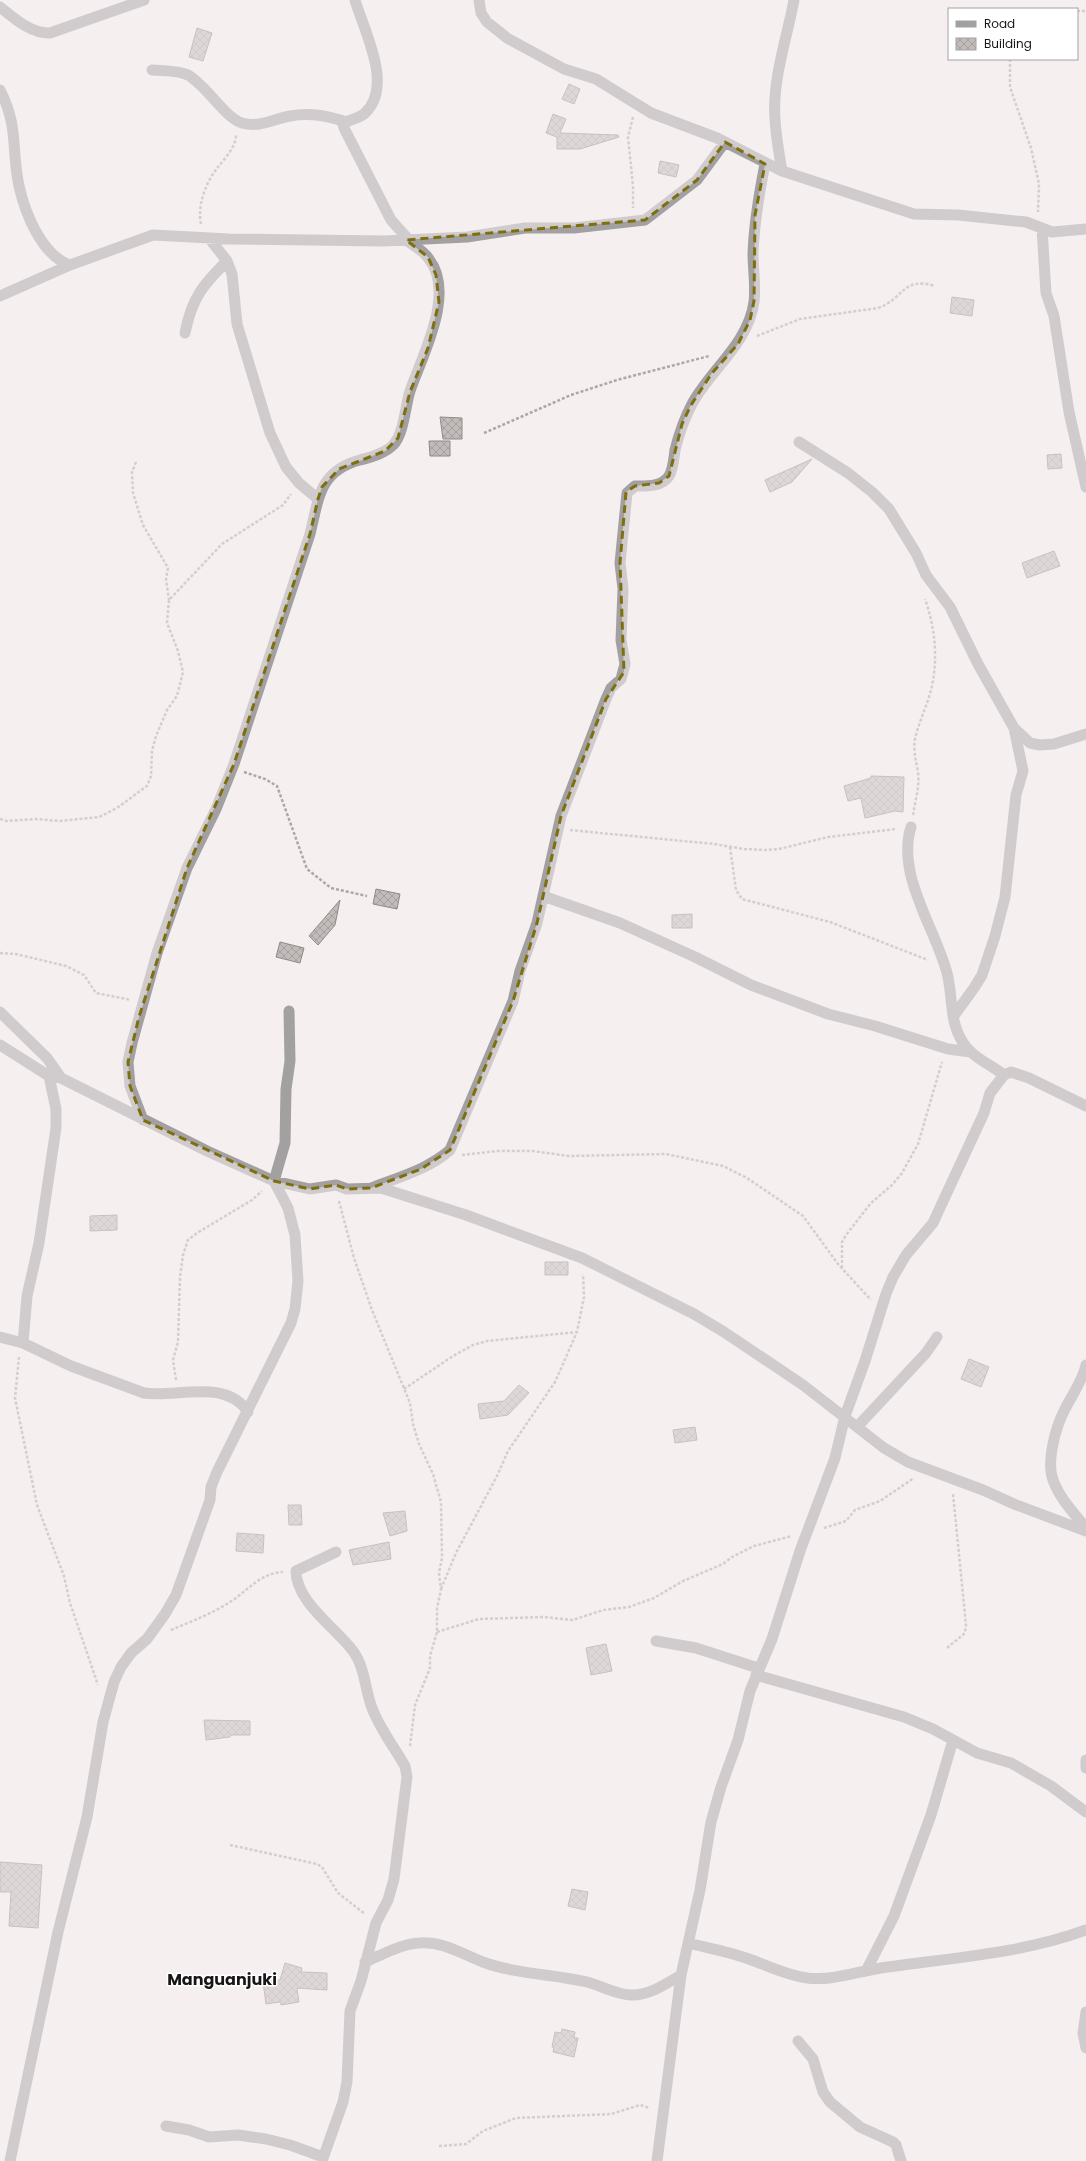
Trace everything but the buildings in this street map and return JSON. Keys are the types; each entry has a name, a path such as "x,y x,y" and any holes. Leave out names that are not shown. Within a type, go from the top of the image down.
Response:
{"street":[{"path":"0,7 33,30 42,34 50,34 144,0"},
{"path":"143,1120 130,1086 128,1062 143,1003 163,933 186,868 216,809 232,769 310,534 322,487 339,468 385,451 398,438 402,428 403,416 410,392 428,348 439,302 434,266 428,257 407,239 391,220 344,128 344,124 365,113 374,100 377,86 378,70 355,0"},
{"path":"479,0 481,13 487,22 507,38 564,69 596,79 652,113 682,123 725,142 765,164 782,171 914,214 958,215 1026,222 1052,232 1086,230"},
{"path":"782,171 774,118 775,100 778,77 794,0"},
{"path":"152,70 189,76 207,91 236,121 256,125 288,116 313,114 347,122"},
{"path":"0,90 9,107 13,126 19,186 35,230 50,252 62,262 70,265"},
{"path":"0,296 70,265 153,235 206,238 407,239 467,237 525,228 574,228 633,220 645,220 651,217 697,180 725,142"},
{"path":"371,1188 421,1170 442,1157 450,1150 513,1001 543,896 558,829 611,688 621,679 624,672 625,664 621,640 623,596 620,563 626,493 635,486 647,487 659,483 669,476 682,424 691,405 712,373 738,344 750,320 754,301 753,255 755,215 765,164"},
{"path":"1040,227 1046,289 1054,316 1069,412 1086,487"},
{"path":"206,238 227,261 232,274 237,324 270,433 286,467 300,483 318,499"},
{"path":"185,333 190,311 196,298 213,274 227,261"},
{"path":"799,442 848,473 889,509 916,553 926,575 950,607 978,664 1014,728 1030,743 1040,745 1054,744 1086,734"},
{"path":"953,1017 982,975 995,936 1005,897 1016,795 1023,771 1014,728"},
{"path":"911,827 907,838 908,854 918,899 939,946 947,973 953,1017 961,1040 972,1052 1004,1075"},
{"path":"543,896 620,923 695,957 750,985 828,1014 875,1026 948,1048 972,1052"},
{"path":"10,2161 58,1932 87,1817 104,1722 114,1682 121,1667 131,1653 147,1640 176,1595 210,1500 211,1487 217,1472 291,1323 295,1309 298,1281 295,1235 288,1208 274,1181 285,1143 286,1089 290,1061 289,1011"},
{"path":"0,1012 36,1045 61,1078"},
{"path":"0,1045 49,1076 61,1078 143,1120 274,1181 310,1190 336,1185 348,1189 381,1188 466,1215 582,1258 694,1314 718,1328 845,1416 884,1448 908,1462 983,1490 1014,1504 1086,1529"},
{"path":"657,2161 681,1975 700,1890 711,1822 721,1787 738,1740 750,1692 757,1672 772,1639 806,1535 835,1458 845,1416 865,1361 880,1309 893,1277 906,1255 933,1223 952,1187 984,1113 990,1093 1004,1075 1011,1072 1029,1078 1086,1106"},
{"path":"21,1343 27,1296 39,1242 56,1128 56,1109 49,1076"},
{"path":"0,1337 21,1343 71,1366 144,1393 156,1395 177,1392 228,1395 242,1403 248,1412"},
{"path":"857,1427 926,1353 937,1337"},
{"path":"1086,1365 1084,1373 1063,1412 1055,1433 1052,1479 1069,1508 1086,1529"},
{"path":"166,2126 189,2130 209,2137 238,2135 290,2145 322,2159 343,2102 347,2082 348,2022 376,1923 388,1900 398,1860 401,1819 407,1777 405,1766 372,1709 357,1656 344,1639 307,1600 299,1588 296,1580 296,1571 336,1552"},
{"path":"656,1641 696,1648 757,1672 904,1717 934,1729 977,1753 1011,1763 1051,1786 1086,1812"},
{"path":"866,1971 894,1916 931,1815 953,1740"},
{"path":"1086,1760 1086,1768"},
{"path":"688,1943 749,1959 784,1974 808,1978 828,1978 866,1971 955,1960 1051,1940 1086,1930"},
{"path":"365,1962 408,1944 420,1942 437,1944 467,1954 483,1962 515,1970 544,1973 588,1982 631,1995 659,1988 681,1975"},
{"path":"1086,2012 1083,2033 1086,2048"},
{"path":"798,2041 813,2059 823,2092 830,2102 860,2127 893,2142 896,2145 901,2161"}],"path":[{"path":"1010,60 1010,87 1032,148 1039,184 1040,227"},
{"path":"633,220 633,186 628,137 636,103"},
{"path":"206,238 200,204 217,169 233,146 236,139 236,121"},
{"path":"738,344 800,319 878,308 889,304 913,284 924,283 935,286"},
{"path":"484,433 571,395 617,380 710,356"},
{"path":"0,819 7,821 35,819 60,821 100,817 117,808 147,786 151,776 156,736 167,710 177,696 183,672 178,651 167,623 169,600 167,589 168,568 143,525 133,493 132,472 136,462"},
{"path":"169,600 222,544 283,505 300,483"},
{"path":"558,829 644,836 730,847 779,849 828,838 911,827 918,786 914,749 932,686 935,658 936,638 933,620 923,592"},
{"path":"232,769 252,774 277,786 307,869 332,888 367,896"},
{"path":"730,847 736,890 742,900 830,922 910,954 944,964"},
{"path":"0,953 16,954 66,966 84,975 96,993 143,1003"},
{"path":"842,1268 842,1242 871,1203 892,1185 902,1173 918,1144 948,1048"},
{"path":"442,1157 512,1151 533,1151 569,1156 666,1154 722,1166 747,1178 804,1216 842,1268 880,1309"},
{"path":"177,1392 173,1360 178,1342 180,1277 183,1255 188,1240 252,1200 274,1181"},
{"path":"336,1185 354,1258 372,1310 410,1403 417,1437 433,1474 441,1502 442,1558 439,1573 441,1590"},
{"path":"405,1766 412,1734 415,1705 430,1668 430,1656 437,1632 437,1608 441,1590 456,1553 497,1476 508,1451 552,1387 577,1332 584,1297 582,1258"},
{"path":"404,1389 473,1345 487,1341 577,1332"},
{"path":"21,1343 19,1363 16,1372 15,1398 37,1505 64,1576 70,1603 96,1680 109,1705"},
{"path":"437,1632 466,1621 479,1619 544,1617 573,1620 604,1610 629,1607 654,1598 683,1581 723,1564 732,1557 754,1546 806,1535 831,1524 846,1520 855,1510 880,1501 923,1473 933,1471"},
{"path":"947,1648 965,1633 966,1625 953,1497 954,1479"},
{"path":"147,1640 201,1618 233,1600 262,1578 276,1572 296,1571"},
{"path":"230,1845 318,1864 322,1867 338,1893 376,1923"},
{"path":"439,2146 466,2144 484,2132 516,2118 611,2114 640,2105 663,2111"}],"highlighted area":[{"path":"725,142 765,164 755,215 754,301 750,320 738,344 712,373 691,405 682,424 669,476 659,483 635,486 626,492 620,563 624,672 606,699 561,816 537,923 513,1001 450,1150 421,1169 371,1188 347,1189 336,1185 310,1189 274,1181 143,1120 130,1086 128,1062 139,1017 187,868 234,764 310,534 322,487 339,469 385,451 398,438 410,392 428,348 439,302 436,275 428,257 406,240 645,220 697,180"}],"district":[{"name":"Manguanjuki","path":"222,1979"}]}
